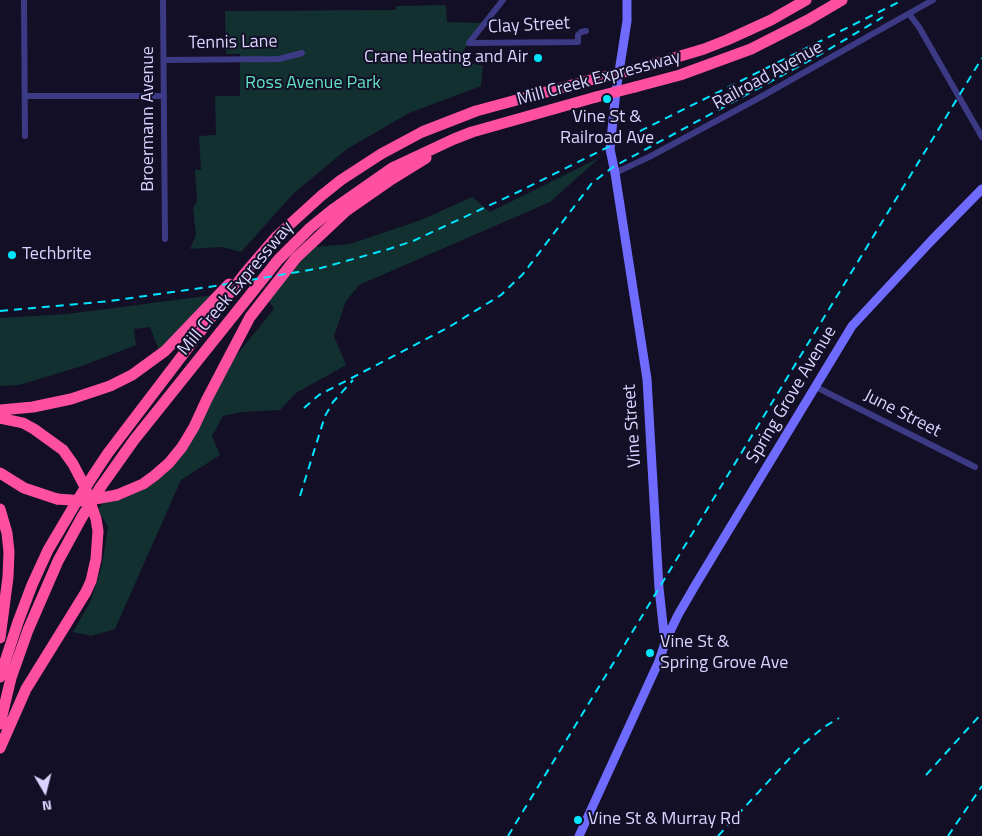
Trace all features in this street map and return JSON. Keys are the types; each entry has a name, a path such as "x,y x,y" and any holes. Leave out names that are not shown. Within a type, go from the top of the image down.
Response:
{"highway":[{"name":"Mill Creek Expressway","path":"0,676 32,585 48,550 94,474 245,273 276,237 306,208 341,180 422,132 476,111 637,69 704,49 771,20 806,0"},
{"name":"Mill Creek Expressway","path":"0,724 11,678 31,622 58,561 100,488 134,440 273,267 310,228 355,192 392,168 454,138 680,75 750,49 808,20 842,0"},
{"path":"0,473 24,488 57,499 84,501 117,495 142,484 154,476 169,463 182,447 250,317 274,285 313,241 346,211 398,175 429,156 474,137 493,126"},
{"path":"0,410 33,407 70,399 101,389 132,375 165,351 234,279 245,273"},
{"path":"0,418 23,423 62,450 73,464 85,487 98,531 95,565 86,592 26,689 0,748"},
{"path":"0,509 7,533 9,552 8,577 0,638"}],"main road":[{"name":"Vine Street","path":"579,836 659,661 665,643 660,594 647,379 610,149 616,91 626,29 627,0"},
{"name":"Spring Grove Avenue","path":"665,643 678,615 696,584 852,326 982,189"}],"street":[{"path":"24,0 25,136"},
{"name":"Broermann Avenue","path":"163,0 165,238"},
{"name":"Clay Street","path":"503,0 469,43 578,42 578,35 586,30"},
{"name":"Railroad Avenue","path":"615,173 748,104 933,0"},
{"path":"909,14 919,27 982,137"},
{"name":"Tennis Lane","path":"164,60 279,59 302,53"},
{"path":"25,96 164,96"},
{"name":"June Street","path":"816,387 975,467"}],"green space":[{"name":"Ross Avenue Park","path":"446,5 447,22 484,23 461,54 471,63 483,66 481,86 409,113 347,149 293,194 241,252 222,247 190,249 196,235 193,208 197,202 195,170 201,170 199,136 216,135 215,96 240,96 240,54 226,54 225,11 396,10 396,6"},
{"path":"599,158 550,202 359,285 346,301 334,336 346,365 296,393 280,410 242,412 223,416 212,436 220,455 181,480 115,629 91,636 73,632 91,600 102,565 108,526 97,510 103,503 163,473 235,357 274,309 263,291 302,248 350,244 421,220 472,197 490,212"},
{"path":"214,295 159,350 150,327 134,329 136,345 82,366 19,385 0,386 0,318 67,314"}],"railway":[{"path":"0,311 110,301 215,286 321,268 413,241 518,192 903,0"},
{"path":"304,408 319,395 449,327 501,295 523,274 592,183 613,167 816,57 883,17"},
{"path":"508,836 982,58"},
{"path":"300,496 325,416 333,402 353,380"},
{"path":"926,775 982,713"},
{"path":"718,836 802,745 824,727 839,718"},
{"path":"948,836 982,786"}],"place":[{"name":"Crane Heating and Air","path":"538,58"},
{"name":"Vine St & Railroad Ave","path":"607,99"},
{"name":"Techbrite","path":"12,255"},
{"name":"Vine St & Spring Grove Ave","path":"650,653"},
{"name":"Vine St & Murray Rd","path":"578,820"}]}
